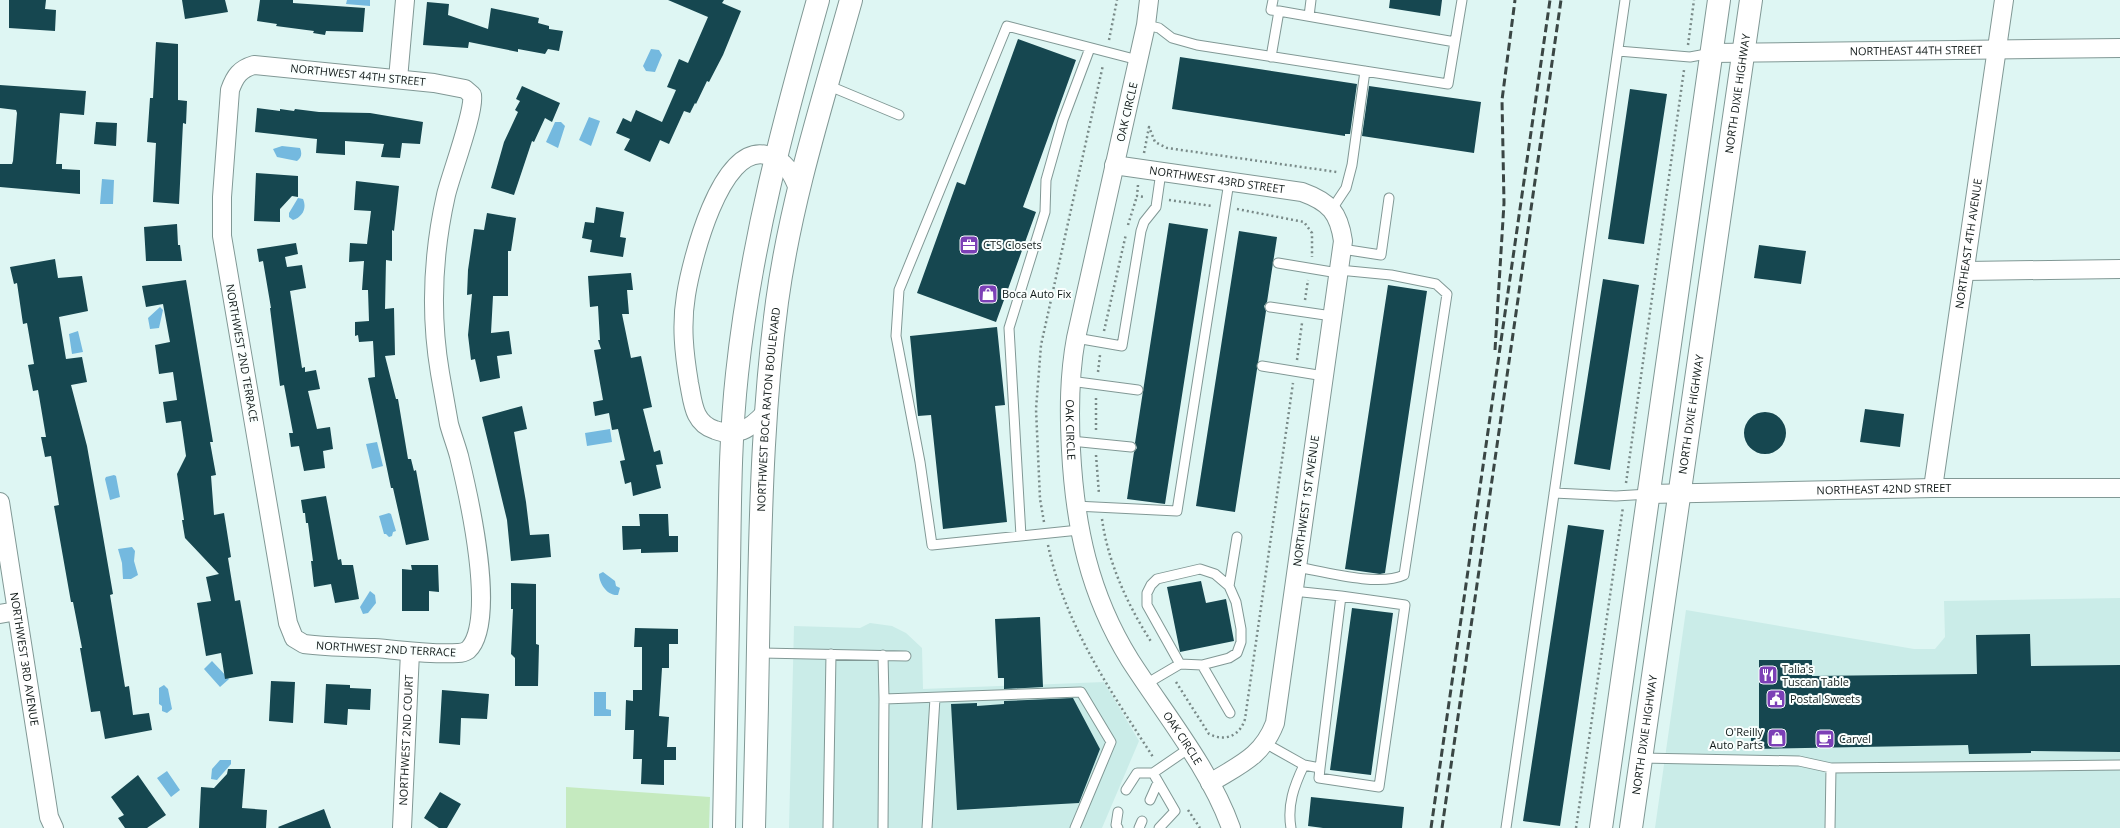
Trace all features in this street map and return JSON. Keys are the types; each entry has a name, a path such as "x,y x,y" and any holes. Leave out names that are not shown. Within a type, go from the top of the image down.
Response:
{"street":[{"path":"398,79 405,0"},
{"path":"724,828 732,434 737,374 747,296 761,217 775,157 818,0"},
{"name":"NORTHWEST BOCA RATON BOULEVARD","path":"754,828 762,455 765,413 778,300 799,191 851,0"},
{"name":"OAK CIRCLE","path":"1149,0 1146,25 1076,338 1070,380 1071,442 1075,506 1079,530 1089,570 1103,608 1120,642 1210,784 1231,828"},
{"path":"1601,828 1719,0"},
{"name":"NORTH DIXIE HIGHWAY","path":"1631,828 1751,0"},
{"name":"NORTHEAST 4TH AVENUE","path":"1933,488 2004,0"},
{"name":"NORTHEAST 44TH STREET","path":"1712,52 2120,48"},
{"name":"NORTHWEST 44TH STREET","path":"242,69 254,65 277,66 434,83 465,90 472,95"},
{"name":"NORTHWEST 2ND TERRACE","path":"242,69 234,79 230,90 223,190 222,236 288,624 294,638 304,644 410,652 458,653 466,651 473,643 479,628 481,603 473,527 458,454 450,426 435,341 434,294 441,223 447,193 470,110 472,95"},
{"path":"765,413 745,431 732,434 713,430 702,423 697,417 693,405 684,340 686,296 695,254 706,220 719,190 730,172 741,162 756,154 775,157 785,163 792,174 799,191"},
{"name":"NORTHWEST 43RD STREET","path":"1114,165 1302,192 1325,203"},
{"name":"NORTHWEST 1ST AVENUE","path":"1210,784 1258,752 1265,743 1274,723 1342,249 1340,224 1325,203"},
{"path":"1965,271 2120,269"},
{"name":"NORTHEAST 42ND STREET","path":"1648,494 1933,488 2120,488"},
{"name":"NORTHWEST 3RD AVENUE","path":"0,502 8,613 50,824"},
{"name":"NORTHWEST 2ND COURT","path":"402,828 410,652"}],"lane":[{"path":"1273,0 1271,10 1455,42"},
{"path":"1309,16 1311,0"},
{"path":"1146,25 1159,28 1172,38 1182,42 1448,84 1462,0"},
{"path":"1506,828 1625,0"},
{"path":"1271,57 1279,11"},
{"path":"1079,530 932,545 920,462 896,336 899,290 1007,26 1138,60"},
{"path":"1021,536 1009,328 1045,212 1046,180 1061,127 1090,48"},
{"path":"1618,51 1686,56 1712,52"},
{"path":"1325,203 1346,188 1350,174 1365,71"},
{"path":"827,85 899,115"},
{"path":"1076,338 1122,346 1141,230 1144,222 1156,206 1161,172"},
{"path":"1075,506 1177,511 1229,182"},
{"path":"1342,249 1381,255 1389,198"},
{"path":"1278,264 1338,272 1391,275 1436,284 1448,294 1441,347 1404,575 1395,580 1374,580 1297,567"},
{"path":"1270,307 1332,316"},
{"path":"1262,366 1324,376"},
{"path":"1070,380 1138,390"},
{"path":"1071,442 1131,447"},
{"path":"1554,493 1624,495 1648,494"},
{"path":"1229,586 1237,537"},
{"path":"1146,684 1180,664 1202,665 1229,658 1237,653 1240,642 1240,629 1236,602 1229,586 1215,574 1200,569 1157,579 1151,585 1148,593 1148,606 1180,664"},
{"path":"1293,591 1341,596 1405,605 1379,787 1319,778 1341,596"},
{"path":"758,653 906,656"},
{"path":"828,828 831,654"},
{"path":"883,655 883,828"},
{"path":"1202,665 1230,713"},
{"path":"884,699 1081,692 1111,742 1075,828"},
{"path":"927,828 935,698"},
{"path":"1265,743 1304,765 1320,768"},
{"path":"1126,790 1137,773 1153,773 1188,749"},
{"path":"1641,758 1799,761 1831,768 2120,765"},
{"path":"1291,828 1290,807 1293,790 1304,765"},
{"path":"1830,828 1831,768"},
{"path":"1153,773 1174,811 1159,828"},
{"path":"1150,800 1158,782"},
{"path":"1118,812 1116,825 1118,828"}],"path":[{"path":"1576,828 1694,0"},
{"path":"1169,671 1209,734 1224,738 1237,733 1243,727 1314,239 1312,233 1304,222 1225,207 1137,196 1149,127 1155,142 1167,148 1350,174"}],"shaded area":[{"path":"2120,598 2120,828 1655,828 1686,610 1914,649 1935,649 1945,637 1944,601"},
{"path":"870,623 892,626 906,633 922,648 923,689 1104,682 1139,741 1102,828 789,828 794,626 860,628"}],"green space":[{"path":"566,787 710,797 709,828 566,828"}],"water":[{"path":"347,0 370,0 370,6 346,4"},
{"path":"651,49 659,50 662,55 655,72 646,71 643,66"},
{"path":"589,117 600,121 591,146 579,140"},
{"path":"555,122 561,122 565,126 558,148 546,142"},
{"path":"282,146 300,148 300,158 297,161 277,157 273,149"},
{"path":"102,179 114,180 113,204 100,204"},
{"path":"298,198 303,199 305,206 302,214 293,220 289,217 289,213"},
{"path":"160,307 163,310 159,328 150,329 148,318"},
{"path":"78,331 83,352 72,354 69,334"},
{"path":"610,429 612,442 587,446 585,433"},
{"path":"377,442 383,466 372,469 366,444"},
{"path":"116,476 120,497 110,500 105,479 106,477"},
{"path":"389,513 391,514 396,531 389,537 384,534 379,516"},
{"path":"132,547 135,551 134,561 138,575 131,579 123,579 122,563 118,549"},
{"path":"603,572 615,581 616,586 620,588 618,595 610,593 602,585 599,574"},
{"path":"370,591 375,595 376,603 368,613 363,614 360,607"},
{"path":"212,661 229,679 220,687 204,669"},
{"path":"164,685 168,689 172,709 167,713 162,711 162,706 159,704 159,688"},
{"path":"594,692 606,692 606,709 611,710 611,716 594,716"},
{"path":"220,760 231,760 231,764 217,780 211,779 212,769"},
{"path":"167,771 180,790 171,797 157,778"}],"building":[{"path":"9,0 46,0 45,9 56,10 55,31 9,28"},
{"path":"182,0 225,0 228,12 185,19"},
{"path":"260,0 293,0 293,3 365,8 363,32 326,31 325,35 313,33 314,31 276,26 277,24 257,21"},
{"path":"668,0 724,0 722,3 741,11 723,55 709,82 707,81 696,104 695,103 690,113 684,111 669,144 660,140 650,162 624,150 630,139 616,133 623,118 631,122 636,110 662,122 676,90 667,87 679,59 688,63 708,17"},
{"path":"1390,0 1442,0 1440,16 1389,8"},
{"path":"427,2 449,4 448,15 488,29 491,8 539,18 538,23 549,26 549,29 563,31 559,51 548,49 545,54 518,49 518,52 469,42 468,48 423,45"},
{"path":"1018,39 1076,60 1023,207 1036,212 996,322 917,293 957,182 965,185"},
{"path":"156,42 178,44 178,100 187,101 186,124 183,123 179,204 153,202 156,143 147,142 150,98 153,98"},
{"path":"1180,57 1357,84 1350,134 1345,134 1345,136 1172,109"},
{"path":"0,85 86,91 84,115 60,113 56,164 62,164 62,169 80,170 80,194 0,187 0,164 12,164 13,161 17,113 16,110 0,108"},
{"path":"522,86 560,103 552,122 545,118 534,142 532,141 514,195 491,188 504,142 518,112 515,110 520,101 516,99"},
{"path":"1369,86 1481,102 1474,153 1362,136"},
{"path":"1630,89 1667,94 1644,244 1608,239"},
{"path":"257,108 280,111 280,109 294,111 295,109 319,112 370,113 423,122 420,144 402,143 400,158 381,157 384,144 345,141 345,155 316,153 317,139 255,132"},
{"path":"96,122 117,123 116,146 94,144"},
{"path":"256,173 298,176 298,197 292,196 280,209 280,222 254,221"},
{"path":"356,181 399,186 394,231 392,230 392,261 386,260 385,309 394,308 395,355 385,356 396,399 398,399 408,459 411,459 414,471 416,470 429,540 406,545 393,488 391,488 368,378 375,377 373,341 359,342 358,335 355,336 355,322 369,321 368,290 362,290 364,261 349,262 350,243 367,244 371,211 354,210"},
{"path":"596,207 624,212 620,237 626,238 623,257 590,252 592,240 582,238 585,222 594,223"},
{"path":"487,213 516,218 511,251 508,251 508,296 493,296 491,333 509,331 512,354 497,356 500,378 480,382 475,359 471,360 468,335 472,294 467,295 468,270 474,229 484,230"},
{"path":"1169,223 1208,229 1165,504 1127,499 1134,452 1137,448 1135,443"},
{"path":"177,224 178,245 180,245 182,261 146,261 144,227"},
{"path":"1239,231 1277,237 1267,302 1264,306 1266,311 1235,512 1196,506"},
{"path":"296,243 298,254 285,257 287,267 302,265 306,288 290,291 302,368 305,367 305,372 316,370 320,389 308,391 317,429 330,427 333,449 323,451 325,468 304,471 299,446 291,447 289,433 293,433 284,385 280,386 271,308 263,261 259,262 257,249"},
{"path":"1759,245 1806,251 1801,284 1754,278"},
{"path":"55,259 58,278 82,276 88,311 59,317 66,359 82,357 87,382 71,385 87,446 113,594 110,595 125,687 129,686 133,715 149,713 152,730 105,739 100,711 91,712 80,648 82,648 73,602 71,602 54,506 59,505 51,456 45,457 41,437 46,437 38,390 33,391 28,365 34,364 27,323 23,324 17,283 14,284 10,267"},
{"path":"631,273 633,290 627,290 629,314 622,314 631,358 641,356 652,407 643,409 654,452 660,450 663,464 656,465 661,488 633,496 631,482 625,484 620,461 625,460 618,429 612,430 609,413 595,416 593,402 603,400 594,350 601,349 598,340 600,340 598,306 590,307 588,276"},
{"path":"1603,279 1639,285 1610,470 1574,464"},
{"path":"186,280 213,442 210,442 216,475 211,476 214,515 224,513 231,557 228,558 235,601 240,600 253,674 225,679 221,653 206,656 197,603 211,601 206,577 219,574 185,538 182,520 184,520 177,474 186,456 181,421 166,423 163,402 177,400 173,372 159,374 155,345 170,342 163,304 146,307 142,286"},
{"path":"1388,285 1427,291 1385,573 1380,574 1345,569"},
{"path":"997,327 1005,405 995,406 1007,522 943,529 931,415 918,416 910,336"},
{"path":"522,406 527,429 514,432 530,535 549,534 551,557 511,561 507,520 482,417"},
{"path":"1865,409 1904,414 1900,447 1860,442"},
{"path":"1761,412 1769,412 1777,415 1783,421 1786,433 1783,445 1777,451 1769,454 1761,454 1753,451 1747,445 1744,437 1744,429 1747,421 1753,415"},
{"path":"326,496 338,560 341,559 342,565 353,565 359,599 335,603 331,584 314,587 311,561 313,561 308,523 306,523 301,500"},
{"path":"639,514 668,514 669,536 678,536 678,552 641,553 641,549 623,550 622,526 640,526"},
{"path":"1568,525 1604,530 1560,826 1523,821"},
{"path":"411,565 438,565 439,592 429,591 429,611 402,611 402,569 412,570"},
{"path":"1201,581 1206,603 1226,599 1234,641 1180,652 1167,587"},
{"path":"511,583 536,584 536,644 539,645 538,686 515,686 515,658 511,654 513,609 511,609"},
{"path":"1352,608 1393,613 1371,775 1330,770"},
{"path":"1040,617 1043,687 1004,689 1004,678 998,678 995,619"},
{"path":"635,628 678,629 678,644 669,644 669,668 662,668 659,716 669,717 667,747 676,747 676,760 664,760 664,785 641,784 642,759 633,759 634,730 625,730 626,700 633,701 633,690 642,690 642,647 634,647"},
{"path":"2030,634 2031,666 2120,665 2120,752 2031,751 2031,753 1969,754 1968,745 1751,749 1751,730 1759,730 1759,660 1812,660 1812,676 1977,674 1976,635"},
{"path":"271,681 295,682 293,723 269,721"},
{"path":"326,684 350,685 350,688 371,689 370,710 348,709 347,725 324,723"},
{"path":"442,690 489,694 487,719 461,718 460,745 439,743"},
{"path":"1073,698 1100,749 1079,803 957,810 951,704 977,703 977,706 1004,704 1004,701"},
{"path":"228,769 245,769 242,808 267,810 266,828 199,828 201,787 214,788 227,774"},
{"path":"138,775 166,815 147,828 125,828 118,818 124,815 111,797"},
{"path":"440,792 461,804 447,828 439,828 424,818"},
{"path":"1311,797 1404,807 1402,828 1323,828 1308,826"},
{"path":"324,809 331,828 278,827"}],"railway":[{"path":"1495,350 1504,203 1502,100 1515,0"},
{"path":"1431,828 1550,0"},
{"path":"1442,828 1561,0"}],"place":[{"name":"CTS Closets","path":"969,245"},
{"name":"Boca Auto Fix","path":"988,294"},
{"name":"Talia's Tuscan Table","path":"1768,675"},
{"name":"Postal Sweets","path":"1776,699"},
{"name":"O'Reilly Auto Parts","path":"1777,738"},
{"name":"Carvel","path":"1825,739"}]}
